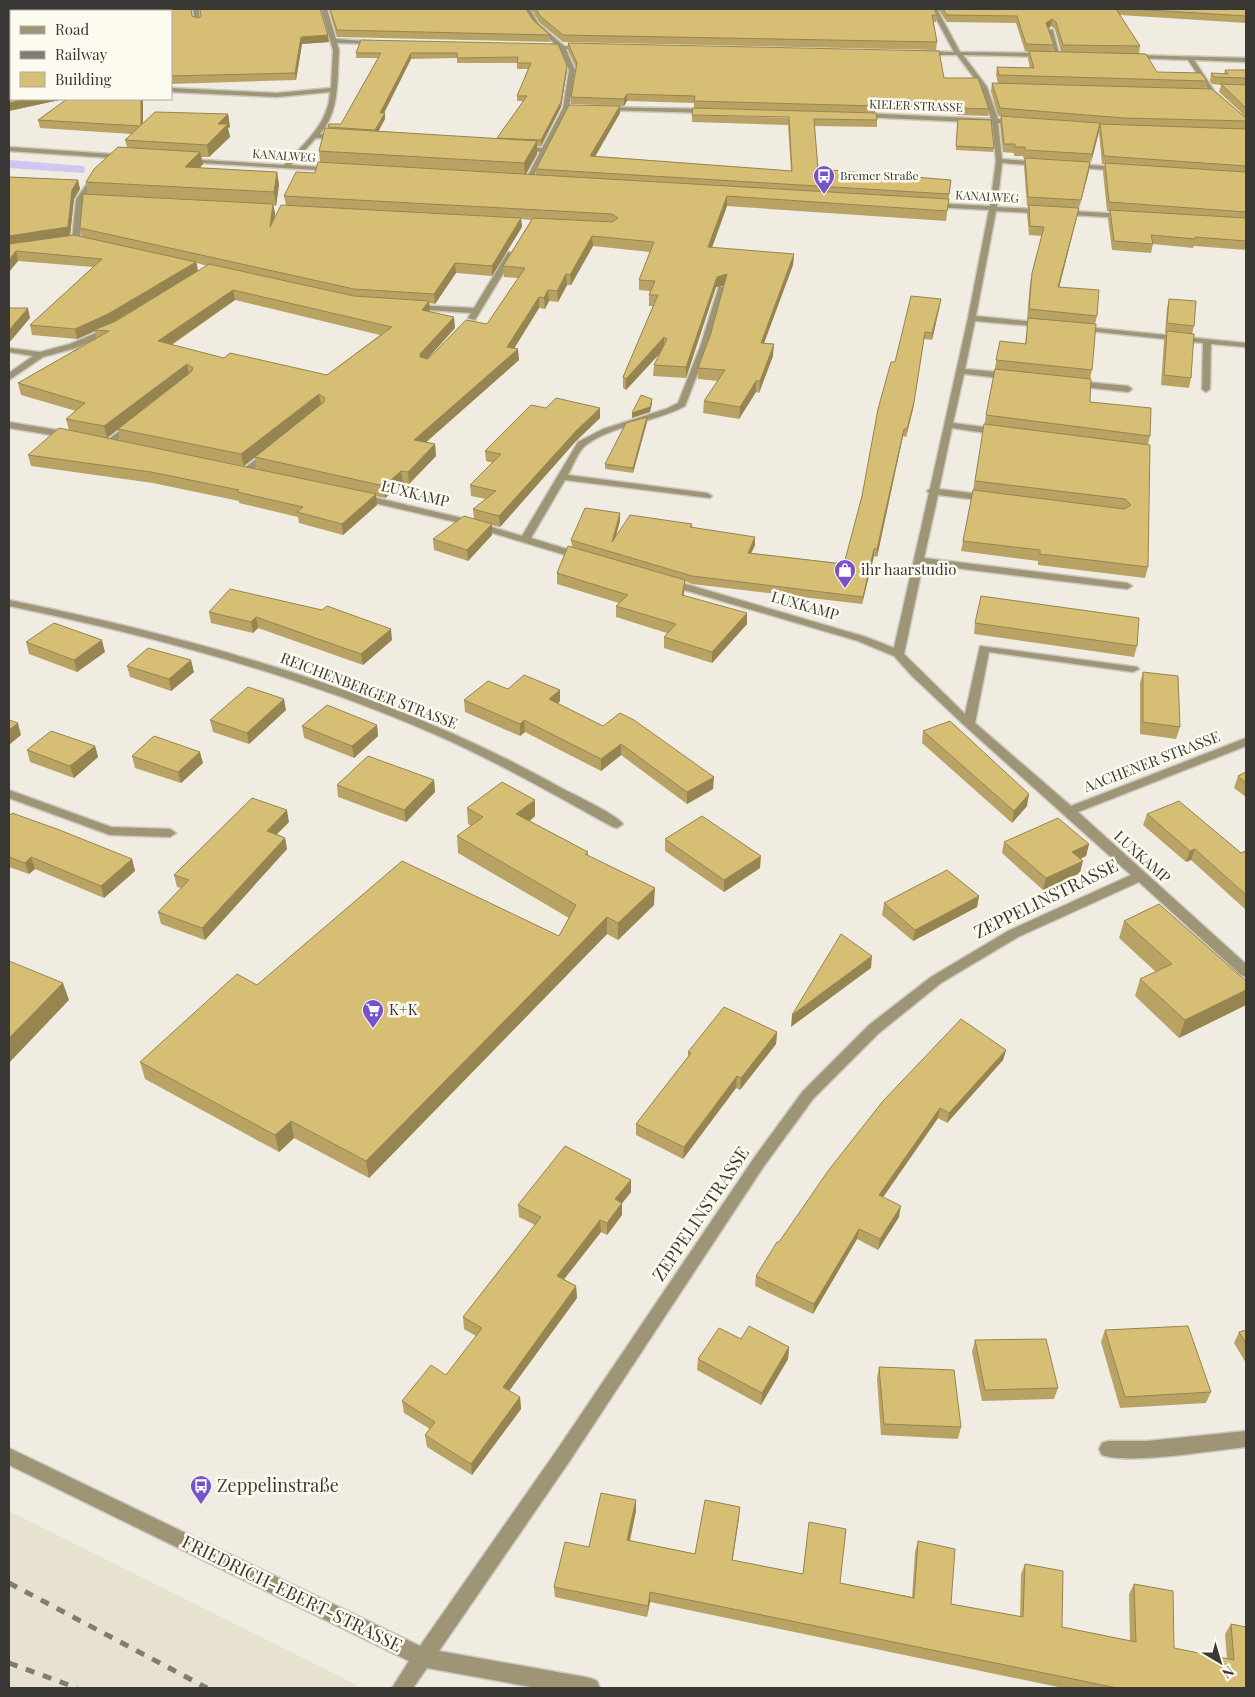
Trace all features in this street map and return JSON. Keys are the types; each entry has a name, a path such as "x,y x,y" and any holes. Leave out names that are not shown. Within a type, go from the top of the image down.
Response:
{"street":[{"path":"196,9 198,22"},
{"path":"286,167 320,128 333,102 336,50 324,9"},
{"path":"526,9 537,25 562,47 572,70 566,108 528,181"},
{"path":"898,654 932,491 972,318 993,209 999,161 995,121 984,87 958,53 934,9"},
{"path":"1050,30 1058,56"},
{"path":"333,41 382,42"},
{"path":"534,47 591,48"},
{"path":"919,53 1068,56"},
{"path":"1124,57 1246,60"},
{"path":"1189,58 1214,90 1246,123"},
{"path":"984,87 994,87"},
{"path":"172,90 277,95 334,90"},
{"path":"1203,92 1214,90"},
{"path":"566,108 576,108"},
{"path":"596,108 716,112"},
{"name":"KIELER STRASSE","path":"855,115 1024,123"},
{"path":"314,136 351,138"},
{"path":"509,147 544,150"},
{"path":"9,149 138,158"},
{"path":"76,240 80,199 108,156"},
{"name":"KANALWEG","path":"177,160 344,170"},
{"path":"999,161 1048,164"},
{"path":"1067,165 1126,170"},
{"path":"518,180 538,182"},
{"path":"80,199 90,200"},
{"name":"KANALWEG","path":"924,205 1130,217"},
{"path":"67,242 76,240 95,244"},
{"path":"468,322 477,312 515,248"},
{"path":"525,540 581,444 593,437 669,411 682,404 704,347 722,288"},
{"path":"409,307 477,312"},
{"path":"972,318 1054,326"},
{"path":"9,377 40,355 72,346 118,326"},
{"path":"1073,328 1246,345"},
{"path":"1206,389 1208,341"},
{"path":"9,350 40,355"},
{"path":"959,371 1015,377"},
{"path":"1062,382 1128,389"},
{"path":"127,446 104,442 138,420"},
{"path":"9,425 80,437"},
{"path":"947,425 1014,434"},
{"path":"247,471 276,447"},
{"path":"561,477 707,496"},
{"path":"932,491 999,499"},
{"name":"LUXKAMP","path":"354,495 459,520 598,562"},
{"path":"919,560 1127,586"},
{"name":"LUXKAMP","path":"661,580 862,639 898,654 969,724 1069,811 1246,972"},
{"name":"REICHENBERGER STRASSE","path":"9,603 108,622 201,647 309,681 494,757 618,824"},
{"path":"969,724 984,648 1133,669"},
{"name":"AACHENER STRASSE","path":"1069,811 1246,742"},
{"path":"9,794 110,831 170,834"},
{"name":"ZEPPELINSTRASSE","path":"402,1688 563,1456 759,1162 808,1094 874,1029 936,980 1013,934 1140,876"},
{"path":"1108,1449 1147,1449 1246,1439"},
{"name":"FRIEDRICH-EBERT-STRASSE","path":"9,1456 423,1658 590,1688"}],"shaded area":[{"path":"9,160 83,166 85,168 84,173 9,168"},
{"path":"9,1511 345,1679 361,1688 9,1688"}],"building":[{"path":"9,9 191,9 192,16 198,18 201,16 200,9 320,9 328,35 301,37 295,73 172,76 172,10 10,10 9,28"},
{"path":"330,9 526,9 533,20 550,35 337,30"},
{"path":"536,9 934,9 937,15 932,15 937,42 563,35 540,16"},
{"path":"943,9 1116,9 1140,46 1063,45 1056,22 1052,19 1046,23 1054,45 1026,44 1017,16 947,15"},
{"path":"1133,9 1246,9 1246,16"},
{"path":"9,35 10,100 22,100 9,103"},
{"path":"361,40 558,44 567,65 561,102 541,140 497,138 527,96 517,96 531,63 517,63 518,57 457,58 457,53 411,53 380,113 385,113 375,130 328,127 329,124 341,124 381,53 356,53"},
{"path":"568,43 939,51 944,78 978,78 989,109 958,108 958,105 875,103 875,106 694,101 695,96 627,94 624,99 571,97 577,63"},
{"path":"1029,51 1146,54 1157,72 1201,73 1207,81 999,75 997,67 1034,68"},
{"path":"1225,70 1246,70 1246,78 1214,77 1211,73 1228,74"},
{"path":"992,83 1212,89 1246,118 1246,121 1124,118 1000,108"},
{"path":"1221,84 1246,85 1246,108"},
{"path":"66,100 141,100 140,126 38,120"},
{"path":"569,105 620,106 590,156 792,171 789,117 692,115 693,108 876,113 877,120 814,119 818,169 951,180 949,194 536,169"},
{"path":"155,112 228,114 218,124 228,124 207,145 125,140"},
{"path":"1001,116 1100,123 1092,154 1025,150 1025,147 1015,147 1015,144 1004,144"},
{"path":"958,119 991,120 994,148 956,146"},
{"path":"1100,124 1246,129 1246,166 1104,156"},
{"path":"325,128 537,141 524,163 319,151"},
{"path":"118,147 200,152 185,167 277,172 274,192 86,182 94,169"},
{"path":"1025,158 1090,162 1081,200 1028,197"},
{"path":"318,162 949,199 947,211 727,196 708,247 794,254 761,343 774,344 760,381 756,381 740,407 704,401 725,370 698,368 710,336 727,274 717,277 686,367 654,365 667,339 664,337 626,379 623,377 658,295 649,295 655,281 639,280 654,242 592,236 570,275 566,274 557,291 548,290 544,298 539,297 507,347 518,349 414,440 435,444 408,472 401,471 384,486 255,457 324,402 325,398 319,394 241,454 118,429 191,372 193,368 187,364 104,426 66,419 85,403 18,383 109,331 94,330 116,321 209,264 354,296 429,301 422,310 454,317 420,354 420,357 428,359 466,320 487,324 525,268 503,266 533,218 612,222 618,218 612,214 284,196 296,172 315,173","holes":["233,290 392,327 327,375 230,353 224,358 158,341"]},
{"path":"1105,163 1246,172 1246,212 1109,202"},
{"path":"9,177 78,180 72,190 68,227 9,236"},
{"path":"83,194 273,204 270,227 281,205 521,218 492,266 455,263 434,294 354,289 80,228"},
{"path":"1029,205 1079,208 1058,287 1099,290 1097,316 1029,309 1032,273 1044,227 1030,226"},
{"path":"1110,210 1246,218 1246,241 1151,235 1153,244 1114,241"},
{"path":"74,235 196,262 108,314 75,329 30,325 102,259 16,251 9,260 9,244"},
{"path":"911,296 941,299 932,333 925,332 914,402 907,429 904,429 877,549 874,549 863,597 692,576 571,540 585,508 620,513 612,542 630,515 692,524 690,527 755,537 748,553 844,564 862,496 878,409 891,362 895,362"},
{"path":"1169,299 1196,301 1194,326 1167,323"},
{"path":"9,308 28,308 9,330"},
{"path":"1028,318 1096,324 1092,370 996,360 1000,341 1026,344"},
{"path":"1167,331 1194,334 1191,378 1164,375"},
{"path":"995,369 1091,379 1090,402 1151,408 1150,436 986,415"},
{"path":"641,395 652,399 650,407 632,413"},
{"path":"556,398 600,408 576,431 499,516 473,509 496,491 470,485 501,454 485,451 531,405 546,408"},
{"path":"647,417 633,468 605,464 626,423"},
{"path":"984,424 1150,445 1148,567 1040,554 1040,550 963,541 973,490 1124,509 1131,505 1125,499 975,481"},
{"path":"59,428 376,494 342,524 297,512 303,507 237,492 239,490 151,472 28,455"},
{"path":"464,516 492,524 467,550 433,539"},
{"path":"568,546 685,580 682,595 747,613 712,652 664,637 676,624 616,606 628,595 557,573"},
{"path":"230,589 322,610 327,606 391,629 361,654 256,617 251,622 209,612"},
{"path":"981,596 1139,618 1137,646 975,623"},
{"path":"54,623 102,640 74,660 26,642"},
{"path":"148,648 191,660 169,679 127,666"},
{"path":"1143,672 1178,676 1180,727 1143,722"},
{"path":"524,675 560,690 549,699 603,726 620,713 634,720 714,777 687,792 621,744 601,759 524,720 520,724 464,700 488,681 508,689"},
{"path":"248,687 284,699 247,733 210,720"},
{"path":"327,705 377,725 352,746 302,726"},
{"path":"9,720 18,723 9,730"},
{"path":"950,721 1029,794 1014,811 923,731"},
{"path":"51,731 95,746 70,766 27,750"},
{"path":"154,736 200,752 178,772 132,756"},
{"path":"368,756 434,780 404,810 337,785"},
{"path":"1246,772 1246,783 1238,776"},
{"path":"502,782 535,800 516,814 588,852 585,854 655,888 618,923 607,917 366,1161 291,1121 275,1135 140,1062 237,974 257,985 402,861 559,936 576,905 457,836 483,817 467,808"},
{"path":"252,798 287,810 267,831 285,838 202,928 158,912 189,880 174,875"},
{"path":"1179,801 1241,853 1246,851 1246,895 1195,849 1190,851 1147,814"},
{"path":"12,813 132,859 101,886 31,857 25,863 9,857 9,816"},
{"path":"702,816 761,856 724,880 665,839"},
{"path":"1058,818 1089,844 1072,852 1083,861 1046,878 1004,842"},
{"path":"947,870 979,896 915,930 884,903"},
{"path":"1159,904 1246,981 1246,990 1185,1020 1140,979 1172,964 1124,921"},
{"path":"841,934 872,956 792,1015"},
{"path":"9,961 63,983 9,1038"},
{"path":"724,1007 777,1032 741,1078 737,1076 684,1147 636,1124 691,1053 688,1052"},
{"path":"961,1019 1006,1050 949,1113 940,1108 879,1195 901,1206 880,1239 859,1229 814,1304 756,1276 777,1242 779,1242 828,1171 883,1101"},
{"path":"565,1146 631,1180 615,1199 622,1203 607,1223 600,1220 557,1276 576,1286 503,1387 520,1397 471,1464 425,1435 435,1422 402,1401 431,1365 446,1375 482,1328 463,1317 541,1217 518,1205"},
{"path":"749,1326 789,1347 762,1393 698,1359 719,1328 741,1339"},
{"path":"1188,1326 1211,1392 1125,1397 1105,1330"},
{"path":"1246,1330 1246,1343 1239,1332"},
{"path":"1046,1339 1058,1388 985,1390 975,1340"},
{"path":"879,1367 954,1370 961,1427 884,1424"},
{"path":"601,1493 636,1500 627,1540 695,1554 705,1500 740,1507 732,1560 803,1574 809,1522 846,1529 840,1583 914,1598 918,1541 955,1549 951,1604 1023,1617 1025,1564 1063,1571 1062,1627 1136,1642 1134,1584 1173,1591 1174,1648 1234,1660 1231,1624 1246,1627 1246,1688 1117,1688 650,1592 648,1606 554,1587 565,1542 589,1547"}],"railway":[{"path":"9,1583 207,1688"},
{"path":"9,1663 77,1688"}],"place":[{"name":"Bremer Straße","path":"824,195"},
{"name":"ihr haarstudio","path":"845,589"},
{"name":"K+K","path":"373,1029"},
{"name":"Zeppelinstraße","path":"201,1505"}]}
